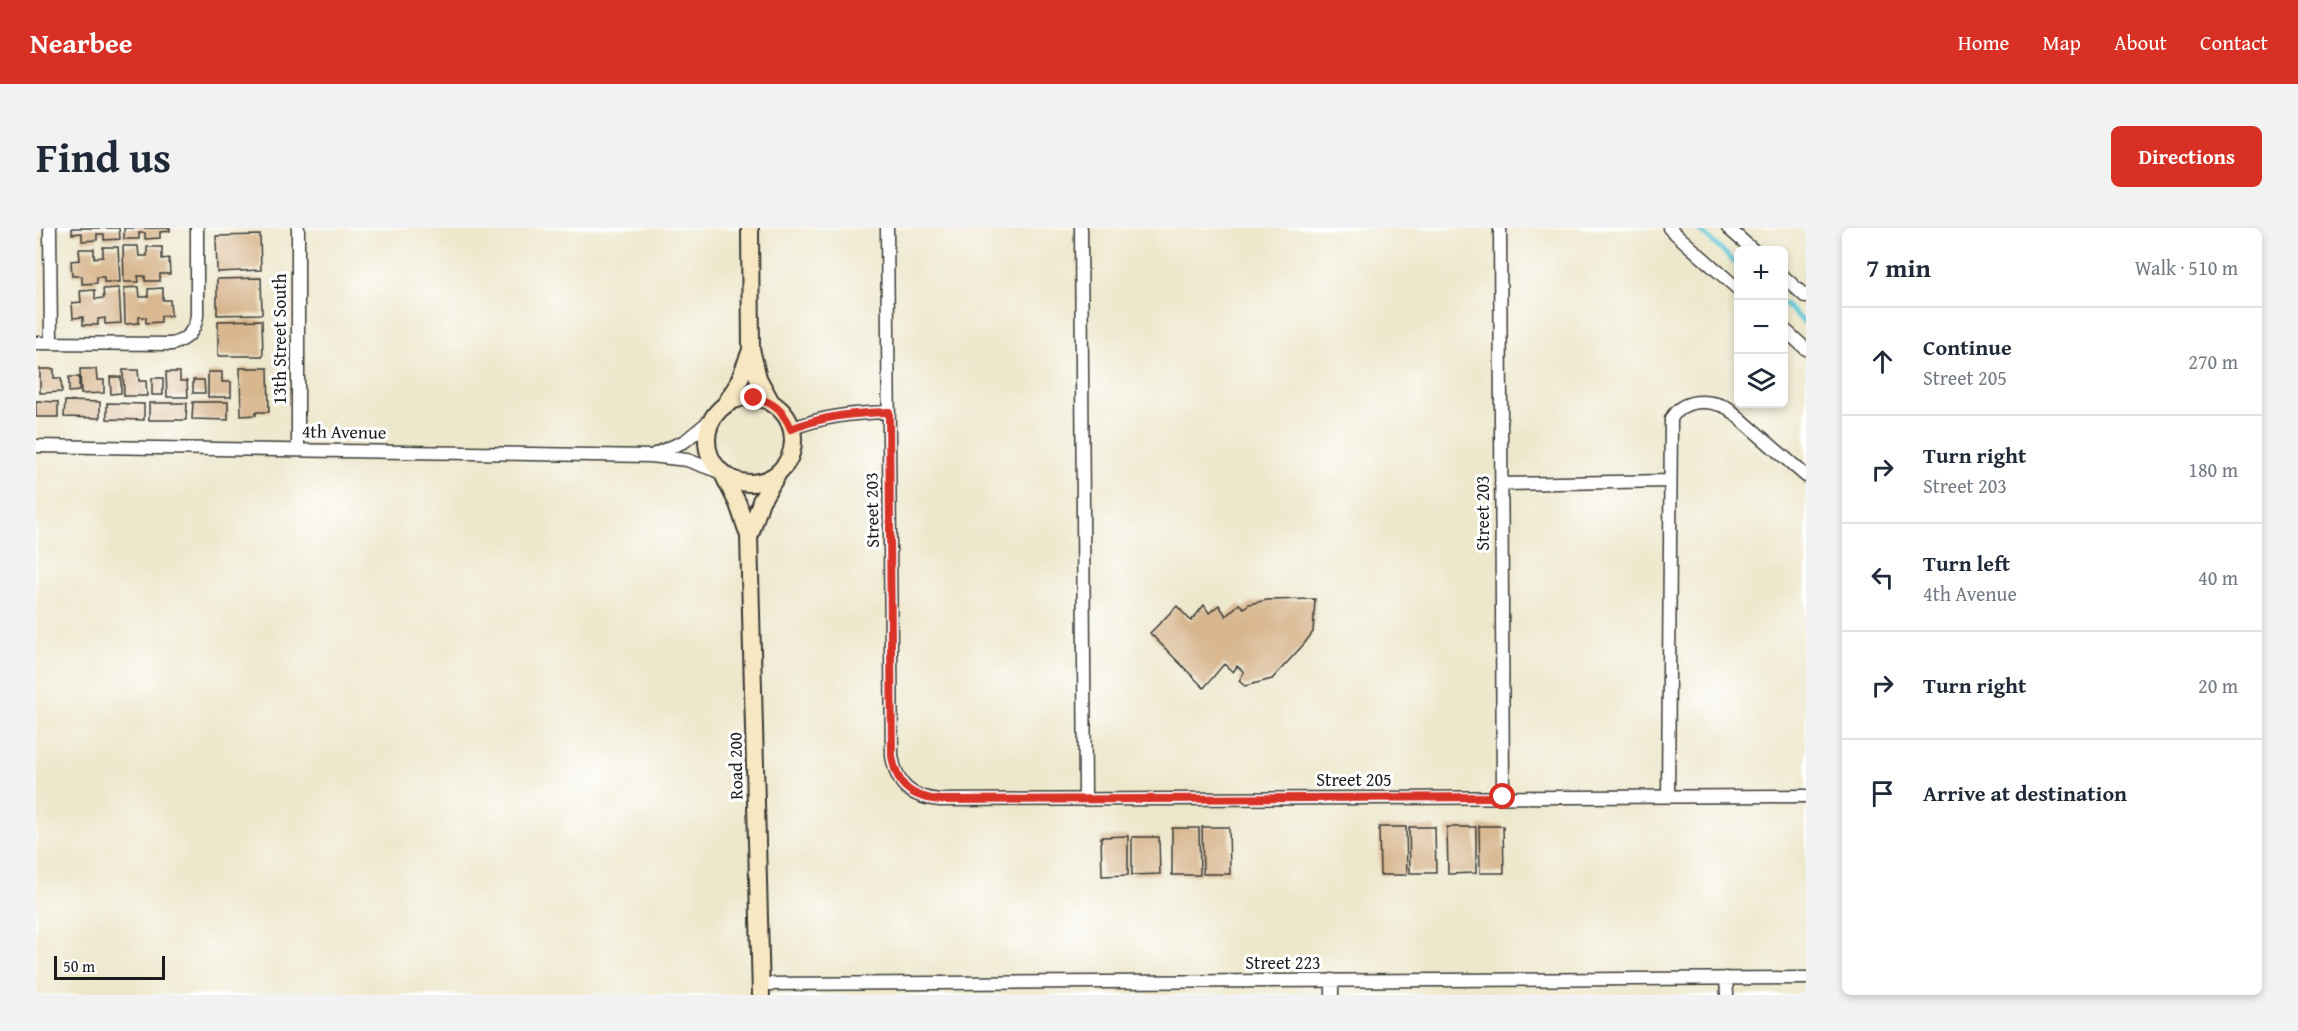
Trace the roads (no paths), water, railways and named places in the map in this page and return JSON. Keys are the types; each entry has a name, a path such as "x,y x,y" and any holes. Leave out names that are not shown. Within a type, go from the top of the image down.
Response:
{"main road":[{"path":"750,228 752,349 758,378 772,404"},
{"path":"725,405 734,400 754,398 772,404 784,414 791,429 791,450 781,469 772,476 750,483 739,481 722,473 714,464 707,446 707,436 713,418 725,405 741,378 752,349"},
{"name":"Road 200","path":"749,536 761,501 781,469"},
{"name":"Road 200","path":"722,473 738,504 749,536 761,990"}],"street":[{"path":"50,228 51,343"},
{"path":"36,343 172,344 190,335 197,316 196,228"},
{"name":"13th Street South","path":"298,228 298,450"},
{"name":"Street 203","path":"887,228 892,756 894,768 905,788"},
{"path":"1081,228 1085,799"},
{"name":"Street 203","path":"1500,228 1503,797"},
{"path":"1669,228 1734,285"},
{"path":"1728,228 1748,246"},
{"path":"1788,281 1806,297"},
{"path":"1788,333 1806,349"},
{"path":"1668,796 1670,424 1678,409 1691,403 1711,402 1728,408 1806,476"},
{"path":"791,429 843,414 889,412"},
{"name":"4th Avenue","path":"651,456 685,441 713,418"},
{"name":"4th Avenue","path":"36,446 651,456 687,460 722,473"},
{"path":"1501,484 1669,482"},
{"name":"Street 205","path":"905,788 927,798 940,800 1806,796"},
{"path":"1726,978 1727,995"},
{"name":"Street 223","path":"761,990 1332,981 1806,978"},
{"path":"1332,981 1332,995"}],"waterway":[{"path":"1697,228 1734,261"},
{"path":"1788,308 1806,324"}]}
